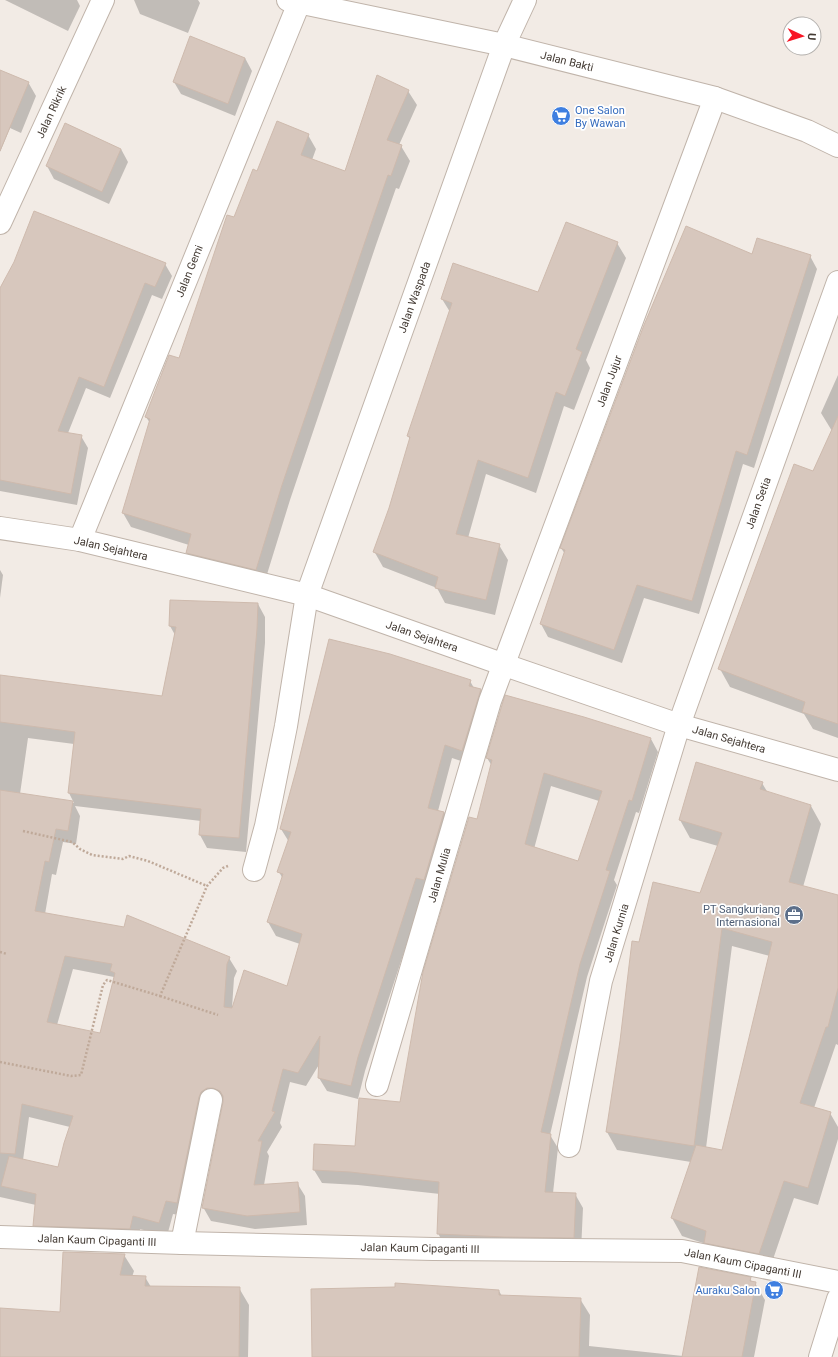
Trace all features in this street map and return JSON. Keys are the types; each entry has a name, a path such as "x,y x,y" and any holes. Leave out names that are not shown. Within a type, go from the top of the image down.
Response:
{"street":[{"name":"Jalan Rikrik","path":"0,223 103,0"},
{"name":"Jalan Waspada","path":"254,870 266,826 286,726 307,595 504,45 525,0"},
{"name":"Jalan Bakti","path":"294,1 504,45 715,98 807,132 838,146"},
{"name":"Jalan Gemi","path":"80,540 294,1"},
{"name":"Jalan Jujur","path":"502,664 715,98"},
{"name":"Jalan Setia","path":"679,725 838,282"},
{"name":"Jalan Sejahtera","path":"0,528 80,540 307,595 679,725 838,770"},
{"name":"Jalan Mulia","path":"377,1085 502,664"},
{"name":"Jalan Kurnia","path":"569,1146 601,981 679,725"},
{"path":"182,1243 211,1100"},
{"name":"Jalan Kaum Cipaganti III","path":"0,1236 182,1243 433,1249 682,1251 838,1282"},
{"path":"820,1357 838,1299"}],"path":[{"path":"23,831 72,842 80,849 92,855 123,859 129,856 148,861 207,886"},
{"path":"160,996 207,886 223,868 230,865"},
{"path":"0,952 7,954"},
{"path":"0,1062 71,1076 81,1075 102,985 107,980 218,1015"}],"building":[{"path":"190,36 245,58 228,104 173,82"},
{"path":"0,70 29,82 0,151"},
{"path":"377,75 409,90 387,140 402,145 391,176 388,175 370,227 282,485 256,570 186,553 191,534 122,513 150,419 145,417 169,355 179,358 227,215 234,217 253,169 257,171 277,121 309,134 301,155 345,171"},
{"path":"65,123 121,149 102,192 46,166"},
{"path":"34,211 166,263 155,287 145,283 104,387 79,377 58,431 82,435 71,494 0,480 0,288 14,262"},
{"path":"566,222 618,242 576,349 582,352 565,396 556,392 528,478 478,460 456,534 500,544 486,600 435,588 438,577 373,552 389,508 410,437 407,436 452,303 441,299 453,263 538,292"},
{"path":"686,226 752,254 757,238 811,255 747,455 736,451 692,601 637,585 614,650 540,624 565,550 560,548 644,325"},
{"path":"838,416 838,724 802,712 805,702 718,669 794,464 813,471"},
{"path":"170,600 258,603 239,838 199,835 201,809 68,793 75,732 0,722 0,675 162,696 176,627 169,626"},
{"path":"329,639 390,654 471,680 469,686 481,689 462,751 445,745 428,808 444,812 424,880 416,878 358,1057 351,1086 318,1078 320,1036 298,1073 283,1069 272,1111 275,1112 258,1141 262,1141 254,1185 298,1182 300,1212 247,1216 202,1208 223,1102 223,1096 220,1091 213,1088 207,1088 201,1092 199,1097 177,1203 166,1201 159,1223 133,1216 130,1229 33,1226 36,1194 1,1186 9,1156 58,1167 73,1116 22,1104 15,1154 0,1153 0,790 73,801 68,831 56,829 49,862 45,861 35,911 124,927 127,915 230,957 227,964 224,1007 232,1008 244,970 287,986 302,934 267,922 283,874 277,872 291,832 280,829","holes":["65,956 112,964 110,971 115,973 100,1033 47,1022"]},
{"path":"505,695 584,717 651,738 632,801 629,800 606,870 610,871 580,964 541,1132 551,1134 545,1192 576,1193 574,1238 437,1234 439,1182 350,1172 313,1170 314,1144 355,1146 359,1098 400,1102 423,972 469,817 477,819 492,760 486,758","holes":["544,773 602,791 578,861 525,844"]},
{"path":"696,762 763,782 760,789 811,805 789,882 838,895 838,988 828,1027 826,1027 800,1103 831,1112 808,1188 784,1181 759,1254 704,1243 706,1231 671,1218 696,1145 722,1150 772,942 722,928 694,1146 606,1132 620,1041 632,941 639,942 653,882 700,893 722,833 679,820"},
{"path":"63,1252 125,1254 120,1275 146,1276 145,1286 240,1287 239,1357 0,1357 0,1308 60,1312"},
{"path":"699,1267 751,1277 750,1281 756,1282 742,1357 682,1357"},
{"path":"395,1283 499,1290 499,1295 581,1298 579,1357 312,1357 311,1289 395,1287"}],"place":[{"name":"One Salon By Wawan","path":"561,116"},
{"name":"PT Sangkuriang Internasional","path":"794,915"},
{"name":"Auraku Salon","path":"774,1290"}]}
